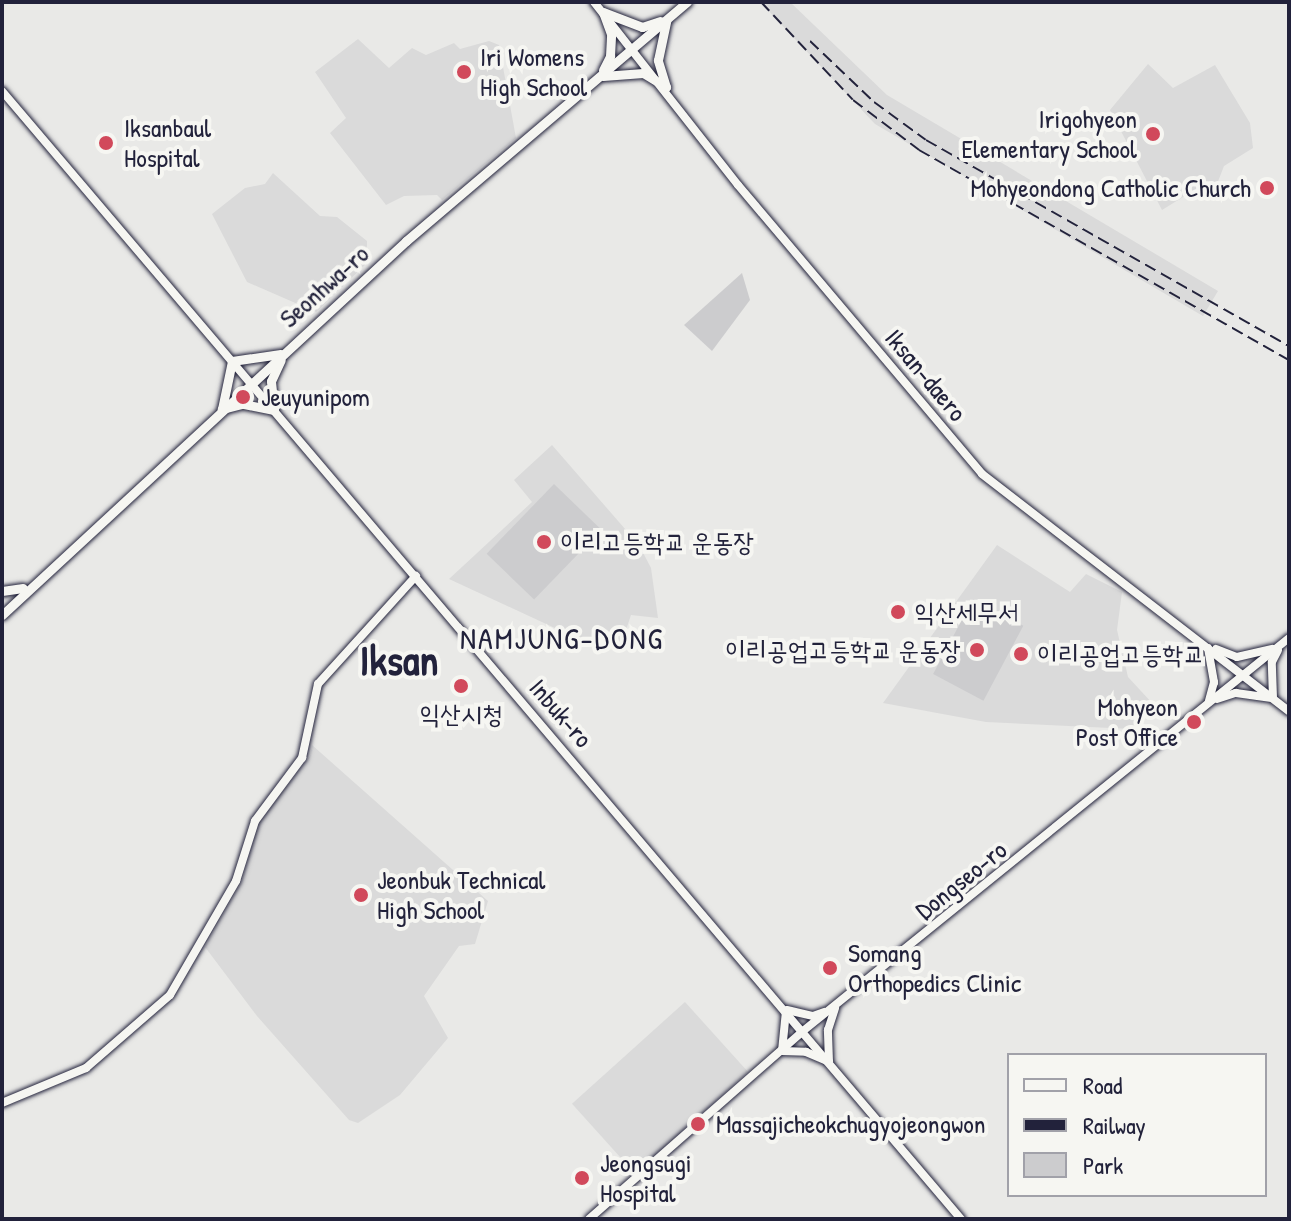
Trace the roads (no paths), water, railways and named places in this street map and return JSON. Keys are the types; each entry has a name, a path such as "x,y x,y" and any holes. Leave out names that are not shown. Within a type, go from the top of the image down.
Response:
{"main road":[{"name":"Seonhwa-ro","path":"2,613 284,353 687,2"},
{"path":"603,12 642,27 667,19"},
{"path":"599,77 610,56 611,34 603,12"},
{"path":"666,87 658,60 667,19"},
{"path":"599,77 643,73 666,87"},
{"path":"222,409 229,393 232,361 284,353"},
{"path":"222,409 254,404 274,410 271,381 284,353"},
{"path":"2,591 33,583"}],"street":[{"name":"Iksan-daero","path":"594,2 666,87 738,185 982,474 1289,711"},
{"name":"Inbuk-ro","path":"2,91 961,1219"},
{"path":"2,1103 86,1068 170,995 236,881 255,821 302,758 318,684 416,576"},
{"name":"Dongseo-ro","path":"589,1219 803,1031 1289,638"},
{"path":"1207,646 1237,657 1280,646"},
{"path":"1207,646 1214,682 1209,702"},
{"path":"1209,702 1236,693 1273,699 1272,662 1280,646"},
{"path":"836,1007 828,1030 829,1062 806,1052 782,1051 786,1010 813,1016 836,1007"}],"railway":[{"path":"761,2 853,100 919,150 1289,360"},
{"path":"810,41 874,102 926,140 1289,346"}],"place":[{"name":"Iri Womens High School","path":"464,72"},
{"name":"Irigohyeon Elementary School","path":"1153,134"},
{"name":"Iksanbaul Hospital","path":"106,143"},
{"name":"Mohyeondong Catholic Church","path":"1267,188"},
{"name":"Jeuyunipom","path":"243,397"},
{"name":"이리고등학교 운동장","path":"544,542"},
{"name":"익산세무서","path":"898,612"},
{"name":"이리공업고등학교 운동장","path":"977,650"},
{"name":"이리공업고등학교","path":"1021,654"},
{"name":"익산시청","path":"461,686"},
{"name":"Mohyeon Post Office","path":"1194,722"},
{"name":"Jeonbuk Technical High School","path":"361,895"},
{"name":"Somang Orthopedics Clinic","path":"830,968"},
{"name":"Massajicheokchugyojeongwon","path":"698,1124"},
{"name":"Jeongsugi Hospital","path":"582,1178"}],"district":[{"name":"NAMJUNG-DONG","path":"562,638"},
{"name":"Iksan","path":"399,660"}]}
